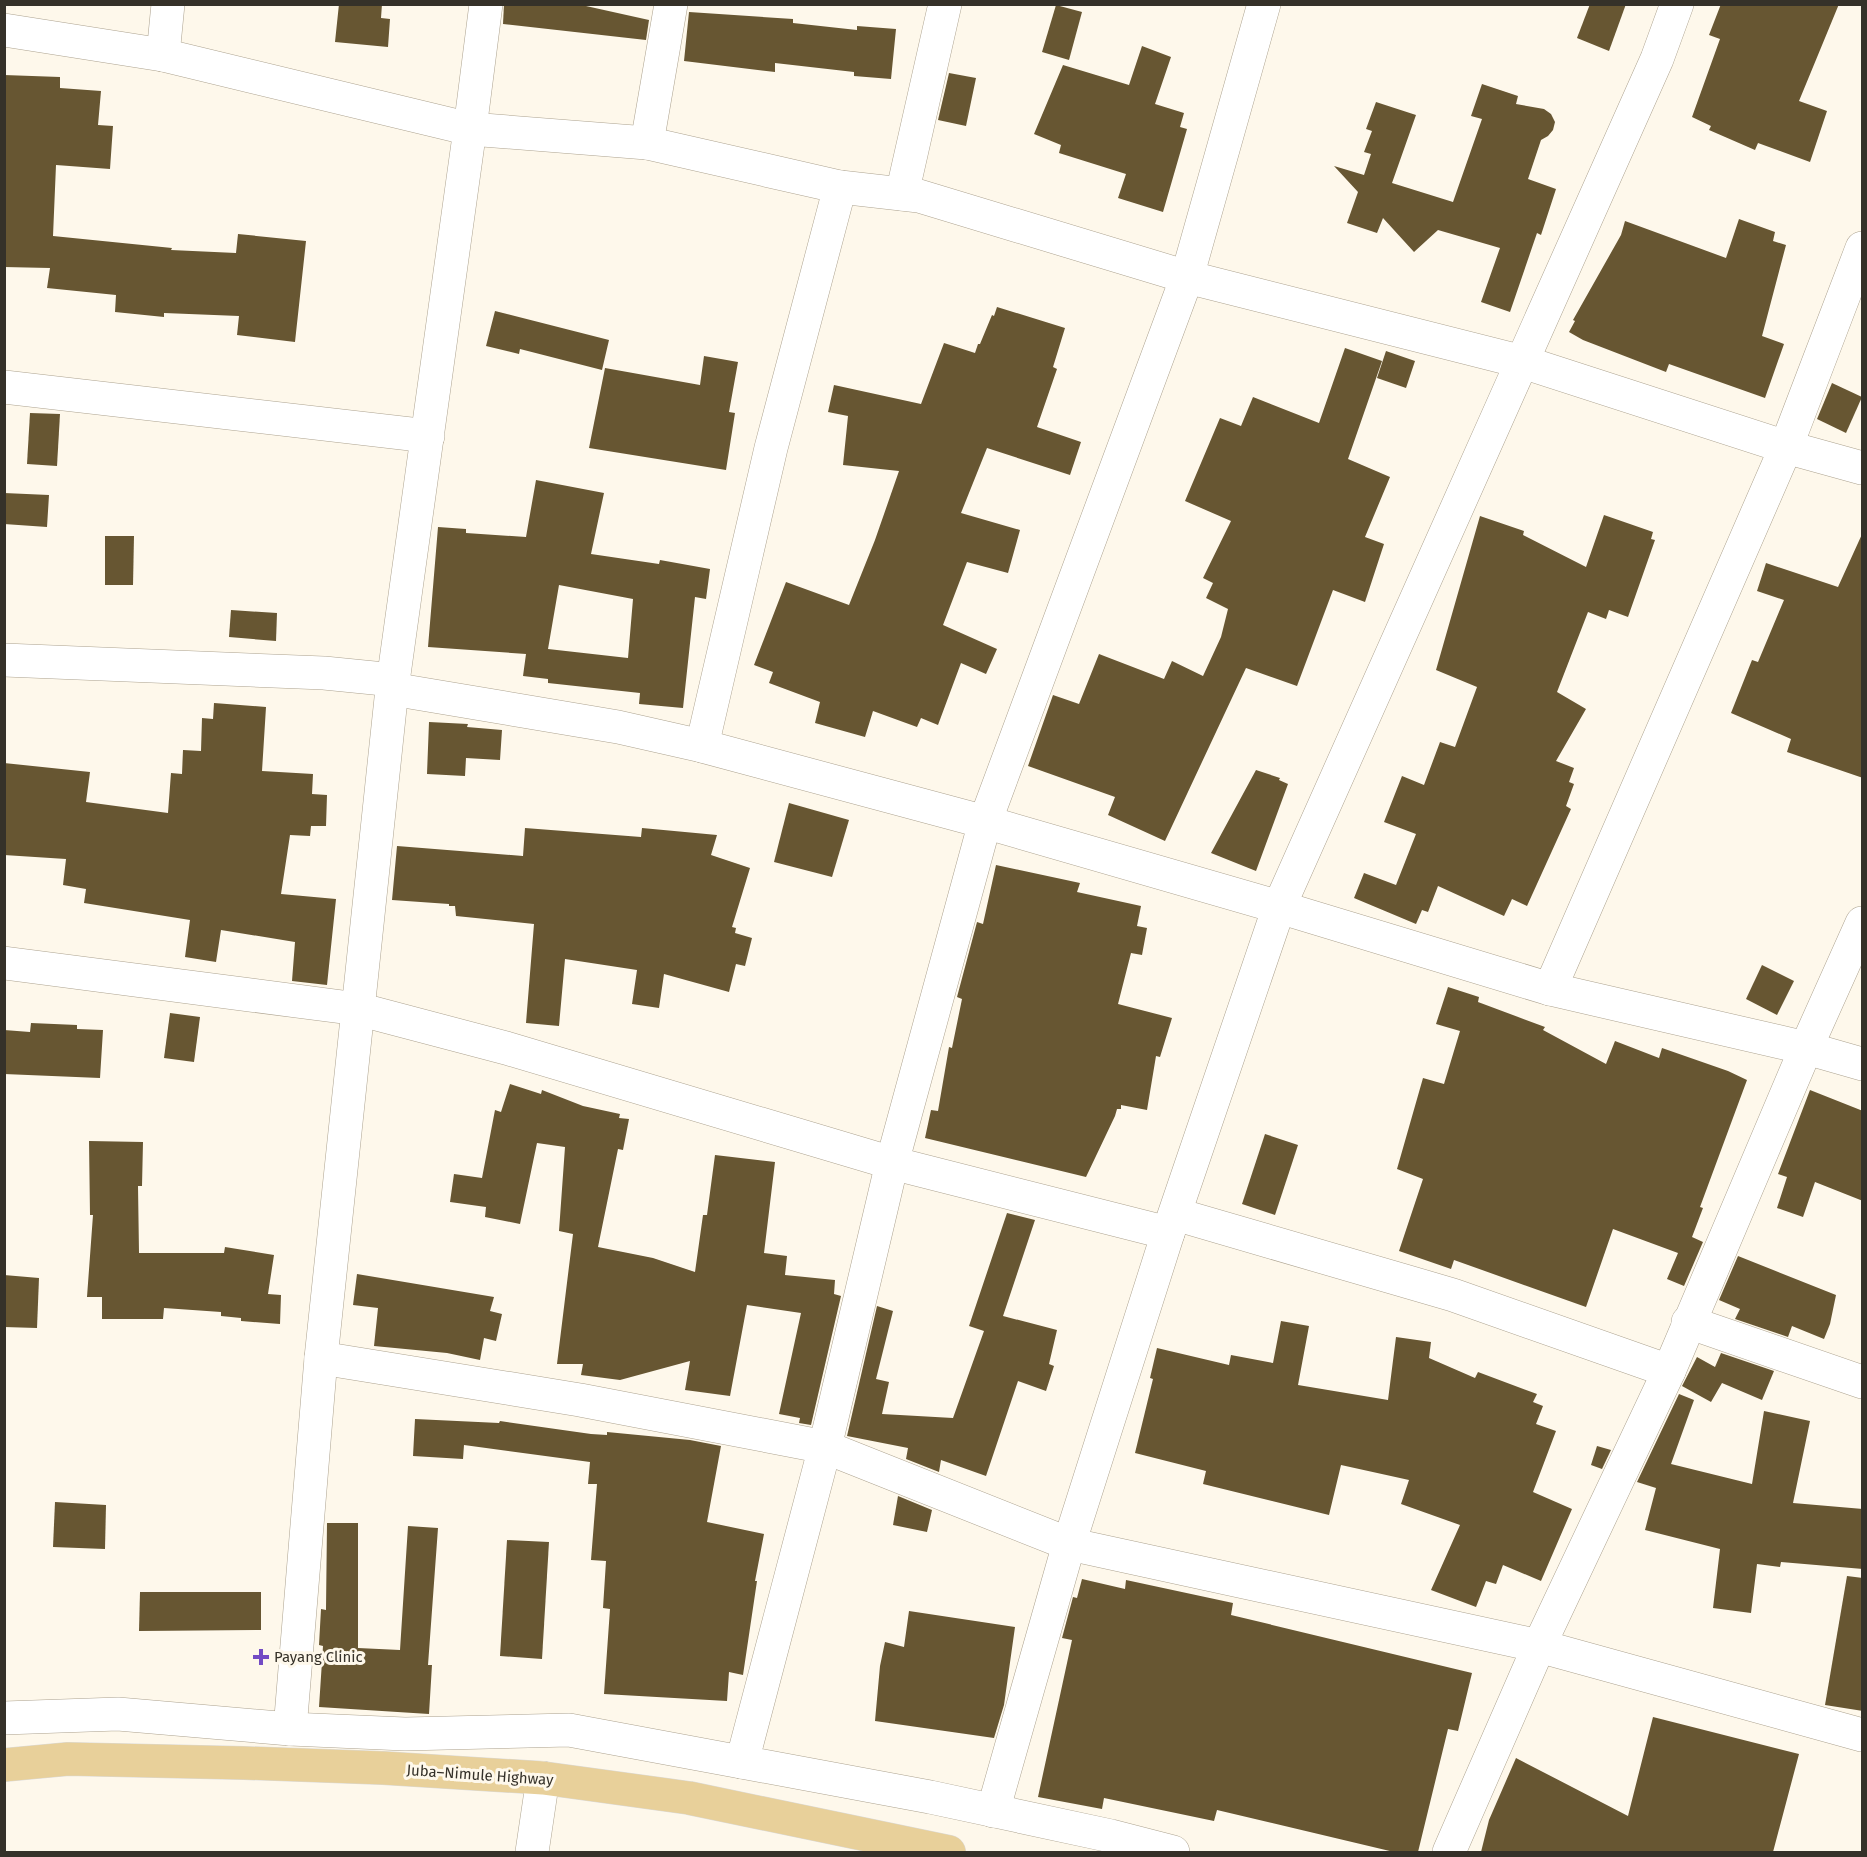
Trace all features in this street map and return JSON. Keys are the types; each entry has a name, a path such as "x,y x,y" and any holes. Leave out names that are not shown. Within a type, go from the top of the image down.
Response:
{"main road":[{"name":"Juba–Nimule Highway","path":"4,1765 68,1759 244,1763 383,1768 543,1778 689,1798 949,1852"}],"street":[{"path":"163,55 168,4"},
{"path":"290,1728 321,1358 393,684 486,4"},
{"path":"647,144 671,4"},
{"path":"902,194 945,4"},
{"path":"742,1762 825,1447 892,1163 985,822 1188,277 1264,4"},
{"path":"993,1811 1069,1544 1172,1223 1279,907 1657,59 1677,4"},
{"path":"4,30 163,55 470,129 647,144 840,187 919,196 1188,277 1523,362 1786,447 1863,468"},
{"path":"702,746 771,448 840,187"},
{"path":"1550,989 1786,447 1863,248"},
{"path":"4,387 428,436"},
{"path":"4,660 324,673 618,727 702,746 985,822 1279,907 1550,989 1806,1048 1863,1064"},
{"path":"1449,1852 1539,1646 1669,1371 1806,1048 1863,923"},
{"path":"4,963 358,1009 506,1048 892,1163 1172,1223 1453,1294 1669,1371"},
{"path":"1688,1322 1863,1382"},
{"path":"321,1358 580,1400 825,1447 1069,1544 1539,1646 1863,1735"},
{"path":"4,1718 118,1714 290,1728 405,1734 569,1730 930,1797 1111,1836 1173,1852"},
{"path":"532,1852 543,1778"}],"building":[{"path":"339,4 382,4 381,18 390,19 388,47 335,42"},
{"path":"504,4 577,4 649,20 646,40 503,24"},
{"path":"1590,4 1626,4 1609,51 1577,38"},
{"path":"1721,4 1839,4 1799,101 1827,111 1810,162 1758,143 1755,150 1709,130 1711,126 1692,117 1720,39 1709,35"},
{"path":"1056,5 1082,12 1069,60 1042,52"},
{"path":"689,12 793,19 793,23 857,30 857,26 896,29 891,79 854,76 854,72 775,63 775,72 684,61"},
{"path":"1142,46 1171,57 1155,104 1184,113 1180,127 1187,129 1163,212 1118,198 1126,174 1059,153 1061,145 1034,134 1063,65 1129,85"},
{"path":"949,73 976,78 966,126 938,120"},
{"path":"4,75 60,77 60,88 101,91 98,125 113,126 110,169 56,165 53,236 172,248 171,250 236,253 238,234 306,241 295,342 237,335 239,316 164,313 164,317 115,312 116,295 47,288 50,268 4,267"},
{"path":"1482,84 1518,96 1516,104 1544,109 1551,114 1555,122 1553,130 1541,140 1528,179 1556,189 1541,235 1537,233 1510,312 1481,302 1500,248 1438,230 1414,252 1383,218 1377,233 1347,223 1358,192 1334,166 1364,175 1371,154 1364,152 1372,131 1366,129 1376,102 1416,115 1392,183 1453,202 1482,119 1471,116"},
{"path":"1739,219 1775,232 1773,241 1786,245 1762,336 1784,344 1765,398 1669,364 1666,372 1583,340 1569,332 1575,321 1573,320 1621,235 1625,221 1726,258"},
{"path":"997,307 1065,328 1053,367 1057,369 1037,427 1081,442 1070,475 987,448 961,513 1020,530 1008,573 967,562 943,625 997,649 986,674 961,663 938,725 921,718 917,727 873,711 865,737 815,723 820,702 769,683 773,672 754,665 786,582 849,605 899,471 843,465 848,416 828,412 834,385 921,404 944,343 975,353"},
{"path":"495,311 609,340 602,370 520,349 519,354 486,346"},
{"path":"1345,348 1382,361 1348,459 1390,477 1365,537 1384,544 1365,602 1333,590 1297,686 1246,668 1165,841 1108,815 1115,797 1028,766 1053,695 1079,704 1099,654 1164,679 1172,661 1203,676 1221,637 1228,609 1206,598 1213,583 1203,578 1231,521 1185,501 1220,418 1241,426 1253,397 1319,423"},
{"path":"1386,351 1415,361 1406,388 1377,378"},
{"path":"704,356 738,362 729,412 735,413 726,470 589,448 605,368 700,385"},
{"path":"1832,383 1862,397 1846,433 1817,419"},
{"path":"30,413 60,414 57,466 27,464"},
{"path":"536,480 604,493 591,554 659,564 660,560 710,569 706,599 695,597 683,708 639,704 640,693 548,683 548,679 523,676 526,654 428,647 438,527 466,529 466,533 526,537","holes":["559,585 633,599 628,658 548,649"]},
{"path":"4,493 49,495 47,527 4,524"},
{"path":"1604,515 1653,532 1651,539 1655,540 1628,617 1609,610 1606,619 1588,612 1557,692 1586,709 1556,761 1574,768 1569,782 1574,784 1566,806 1571,809 1527,906 1512,899 1504,916 1438,886 1428,912 1422,910 1416,924 1354,898 1364,873 1396,885 1416,834 1384,822 1402,776 1424,785 1440,742 1455,747 1477,687 1436,670 1480,516 1524,531 1523,535 1586,567"},
{"path":"1863,532 1863,778 1787,752 1791,739 1731,713 1752,660 1758,662 1784,600 1757,591 1766,563 1838,587"},
{"path":"105,536 134,536 133,585 105,585"},
{"path":"231,610 277,613 276,641 229,637"},
{"path":"214,703 266,707 262,771 313,774 312,794 327,795 326,826 311,826 310,836 290,835 281,894 336,899 327,985 292,981 295,942 221,930 216,962 185,957 190,920 84,903 86,889 63,885 66,859 4,855 4,763 90,772 86,802 168,813 171,773 182,774 183,750 201,751 202,718 213,719"},
{"path":"429,722 468,724 467,727 502,730 500,760 466,758 465,776 427,774"},
{"path":"1256,770 1280,778 1279,780 1288,784 1256,871 1211,853"},
{"path":"789,803 849,820 832,877 774,862"},
{"path":"525,828 641,837 642,828 717,835 711,855 750,868 732,927 736,928 735,933 752,938 745,966 736,964 729,992 664,974 659,1008 632,1004 637,970 565,959 559,1026 526,1023 534,924 456,916 455,906 449,906 449,904 392,900 397,846 523,856"},
{"path":"996,865 1080,883 1077,892 1141,906 1137,926 1147,928 1142,955 1131,953 1118,1004 1172,1018 1160,1057 1156,1056 1147,1110 1121,1105 1121,1109 1117,1109 1086,1177 925,1138 931,1110 938,1111 949,1047 952,1048 962,999 957,997 977,922 983,924"},
{"path":"1762,965 1794,981 1777,1015 1746,999"},
{"path":"1448,987 1479,997 1478,1002 1545,1027 1543,1030 1606,1064 1615,1041 1659,1058 1662,1048 1747,1080 1700,1207 1703,1208 1692,1237 1703,1242 1684,1286 1667,1279 1678,1253 1613,1229 1586,1307 1454,1260 1451,1269 1399,1251 1423,1179 1397,1169 1423,1078 1444,1084 1460,1031 1436,1024"},
{"path":"170,1013 200,1017 194,1062 164,1058"},
{"path":"31,1023 77,1025 77,1029 103,1030 100,1078 4,1074 4,1030 30,1032"},
{"path":"510,1084 541,1094 542,1090 583,1106 620,1114 619,1118 629,1119 623,1150 618,1149 598,1247 653,1258 695,1272 703,1215 707,1215 715,1155 775,1162 764,1253 787,1256 785,1275 835,1280 834,1294 841,1296 811,1425 799,1423 800,1418 779,1414 801,1313 747,1305 730,1396 685,1390 690,1361 620,1380 581,1375 583,1364 557,1364 573,1234 559,1231 565,1147 537,1143 520,1224 485,1217 486,1207 450,1202 454,1174 482,1178 495,1110 501,1112"},
{"path":"1810,1090 1863,1111 1863,1201 1815,1182 1803,1217 1777,1208 1787,1177 1778,1174"},
{"path":"1265,1134 1298,1145 1275,1215 1242,1204"},
{"path":"89,1141 143,1142 142,1186 138,1186 139,1253 224,1253 225,1247 274,1255 268,1294 281,1295 280,1324 241,1321 241,1318 221,1316 221,1312 164,1308 163,1319 102,1319 102,1297 87,1297 93,1215 90,1215"},
{"path":"1007,1213 1035,1220 1003,1316 1057,1330 1049,1364 1054,1366 1046,1391 1018,1381 986,1476 941,1460 939,1472 906,1459 908,1448 847,1436 877,1306 893,1311 876,1379 889,1382 882,1414 953,1418 984,1331 969,1326"},
{"path":"1738,1256 1836,1295 1830,1324 1824,1339 1792,1326 1788,1337 1735,1319 1740,1309 1719,1300"},
{"path":"357,1274 494,1297 490,1311 502,1314 496,1341 484,1338 480,1360 447,1353 374,1346 378,1308 353,1305"},
{"path":"4,1275 39,1278 37,1328 4,1327"},
{"path":"1281,1321 1309,1326 1298,1385 1388,1400 1396,1337 1431,1342 1429,1358 1475,1378 1478,1372 1537,1394 1533,1402 1543,1406 1536,1424 1556,1431 1533,1492 1572,1509 1541,1581 1503,1565 1496,1584 1486,1581 1476,1607 1431,1590 1460,1525 1401,1504 1409,1480 1341,1465 1329,1515 1203,1484 1206,1471 1135,1453 1153,1379 1150,1378 1157,1348 1229,1365 1231,1355 1273,1363"},
{"path":"1721,1353 1774,1371 1762,1400 1722,1383 1711,1402 1682,1386 1697,1357 1715,1367"},
{"path":"1679,1394 1694,1400 1671,1464 1752,1484 1764,1411 1810,1421 1793,1503 1863,1509 1863,1569 1781,1562 1780,1567 1757,1564 1751,1613 1713,1608 1720,1549 1645,1530 1656,1488 1637,1482"},
{"path":"415,1419 499,1423 500,1421 591,1434 607,1435 607,1432 690,1440 721,1446 707,1522 764,1534 755,1581 757,1581 743,1675 729,1672 727,1701 604,1694 610,1609 603,1608 606,1561 591,1560 597,1484 588,1484 590,1462 464,1445 463,1459 413,1456"},
{"path":"1597,1446 1611,1450 1602,1469 1591,1465"},
{"path":"898,1496 932,1510 927,1532 893,1525"},
{"path":"55,1502 106,1505 105,1549 53,1547"},
{"path":"327,1523 358,1523 358,1648 400,1650 408,1526 438,1528 428,1665 432,1665 429,1714 319,1707 323,1646 319,1645 321,1609 326,1610"},
{"path":"507,1540 549,1542 542,1659 500,1656"},
{"path":"1847,1576 1863,1578 1863,1711 1825,1705"},
{"path":"1082,1579 1125,1589 1126,1580 1233,1603 1231,1615 1472,1673 1458,1731 1448,1729 1418,1852 1394,1852 1217,1810 1214,1821 1104,1798 1102,1809 1038,1797 1072,1640 1062,1638 1073,1597 1077,1598"},
{"path":"140,1592 261,1592 261,1630 139,1631"},
{"path":"909,1611 1015,1627 1004,1705 994,1738 875,1721 880,1666 885,1642 904,1647"},
{"path":"1653,1717 1799,1754 1773,1852 1481,1852 1489,1820 1516,1758 1628,1816"}],"place":[{"name":"Payang Clinic","path":"261,1657"}]}
